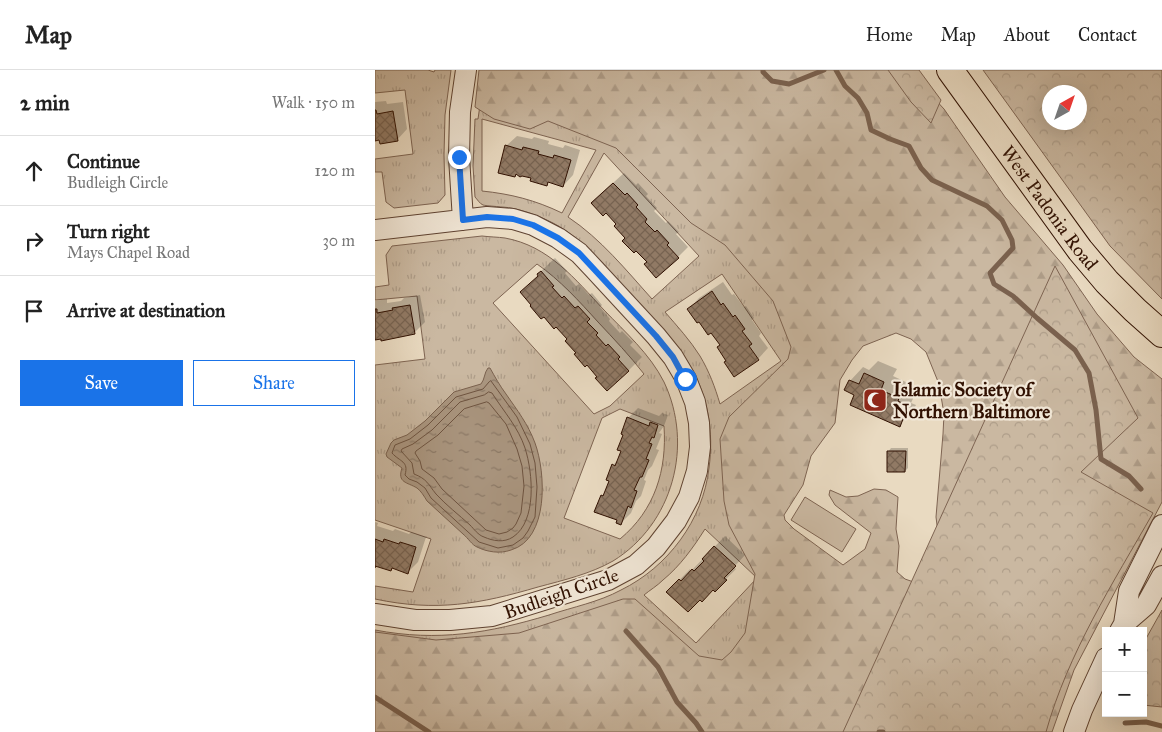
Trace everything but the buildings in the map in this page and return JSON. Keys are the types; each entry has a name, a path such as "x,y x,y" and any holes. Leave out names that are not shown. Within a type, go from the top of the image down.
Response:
{"main road":[{"name":"West Padonia Road","path":"951,70 1080,250 1107,282 1162,334"}],"street":[{"path":"463,220 459,157 460,112 466,70"},
{"name":"Budleigh Circle","path":"375,230 487,217 513,219 533,225 558,238 579,253 673,357 695,402 699,423 697,471 689,498 676,521 656,547 636,565 609,580 492,616 415,620 375,614"},
{"path":"1122,627 1129,591 1162,525"},
{"path":"1122,627 1146,605 1162,576"},
{"path":"1075,732 1082,710 1102,667"}],"green space":[{"path":"375,70 428,70 434,72 435,70 451,70 445,115 445,195 438,203 394,208 386,202 382,172 375,172 375,159 413,154 405,90 375,93"},
{"path":"479,70 908,70 944,109 1005,197 1063,265 1097,314 1134,357 1162,379 1162,502 1074,670 1052,732 375,732 375,632 436,640 519,633 623,599 635,599 699,656 722,660 731,652 745,633 755,574 729,525 724,501 720,439 729,417 788,359 791,347 773,301 725,245 691,223 616,148 548,121 530,129 494,119 475,107","holes":["896,333 911,339 926,352 939,384 944,414 936,517 939,541 922,585 905,579 897,572 899,546 896,529 898,497 886,490 874,489 858,496 846,497 830,490 829,495 835,505 871,533 865,549 843,565 794,529 785,520 784,515 803,485 811,456 835,423 840,380 852,360 863,346"]},
{"path":"485,70 888,70 756,514 852,711 375,655 375,630 420,635 463,634 484,631 549,615 595,601 621,590 654,569 680,540 699,506 709,468 710,427 701,388 689,364 667,335 601,261 566,231 538,216 511,208 483,205 475,197 473,166 475,119 478,119","holes":["482,119 596,150 562,213 523,198 482,191","604,153 699,256 652,299 602,245 568,217","722,274 781,361 720,404 700,356 665,312","705,529 757,578 696,643 644,595 675,569"]},
{"path":"888,70 919,70 941,100 931,123 911,102"},
{"path":"983,70 1162,70 1162,299 1110,246"},
{"path":"482,236 505,238 535,248 560,265 572,276 652,362 664,382 673,406 677,431 677,457 672,481 663,505 651,526 634,545 613,561 595,570 567,579 477,602 418,605 375,599 375,586 413,592 431,539 375,520 375,365 425,359 417,296 375,300 375,287 389,285 386,255 392,246","holes":["537,264 554,277 576,299 644,374 610,406 594,414 493,303","620,409 664,426 663,458 656,488 642,515 620,539 564,518 602,418"]},
{"path":"1055,266 1138,418 1081,472 1153,513 1107,592 1079,646 1066,674 1046,732 843,732"},
{"path":"805,497 856,529 842,552 791,520"},
{"path":"1162,610 1162,707 1147,705 1147,637"}],"water":[{"path":"488,368 490,368 529,430 539,456 541,471 541,504 538,519 532,533 523,543 511,550 502,552 485,550 473,545 427,501 417,488 402,479 402,468 387,457 386,454 394,440 407,435 425,421 454,392 481,384"}],"waterway":[{"path":"763,70 772,81 789,84 824,70"},
{"path":"836,70 845,86 858,98 867,113 871,130 909,146 921,168 932,180 987,206 1002,220 1012,240 1013,248 990,273 994,284 1013,296 1075,350 1089,373 1096,410 1101,459 1129,476 1141,489"},
{"path":"626,631 658,667 677,702 702,732"},
{"path":"375,697 429,732"},
{"path":"1125,723 1146,722 1162,726"}],"place":[{"name":"Islamic Society of Northern Baltimore","path":"875,400"}],"route":[{"path":"459,157 463,220 487,217 513,219 533,225 558,238 579,253 656,336 673,357 685,379"}]}
